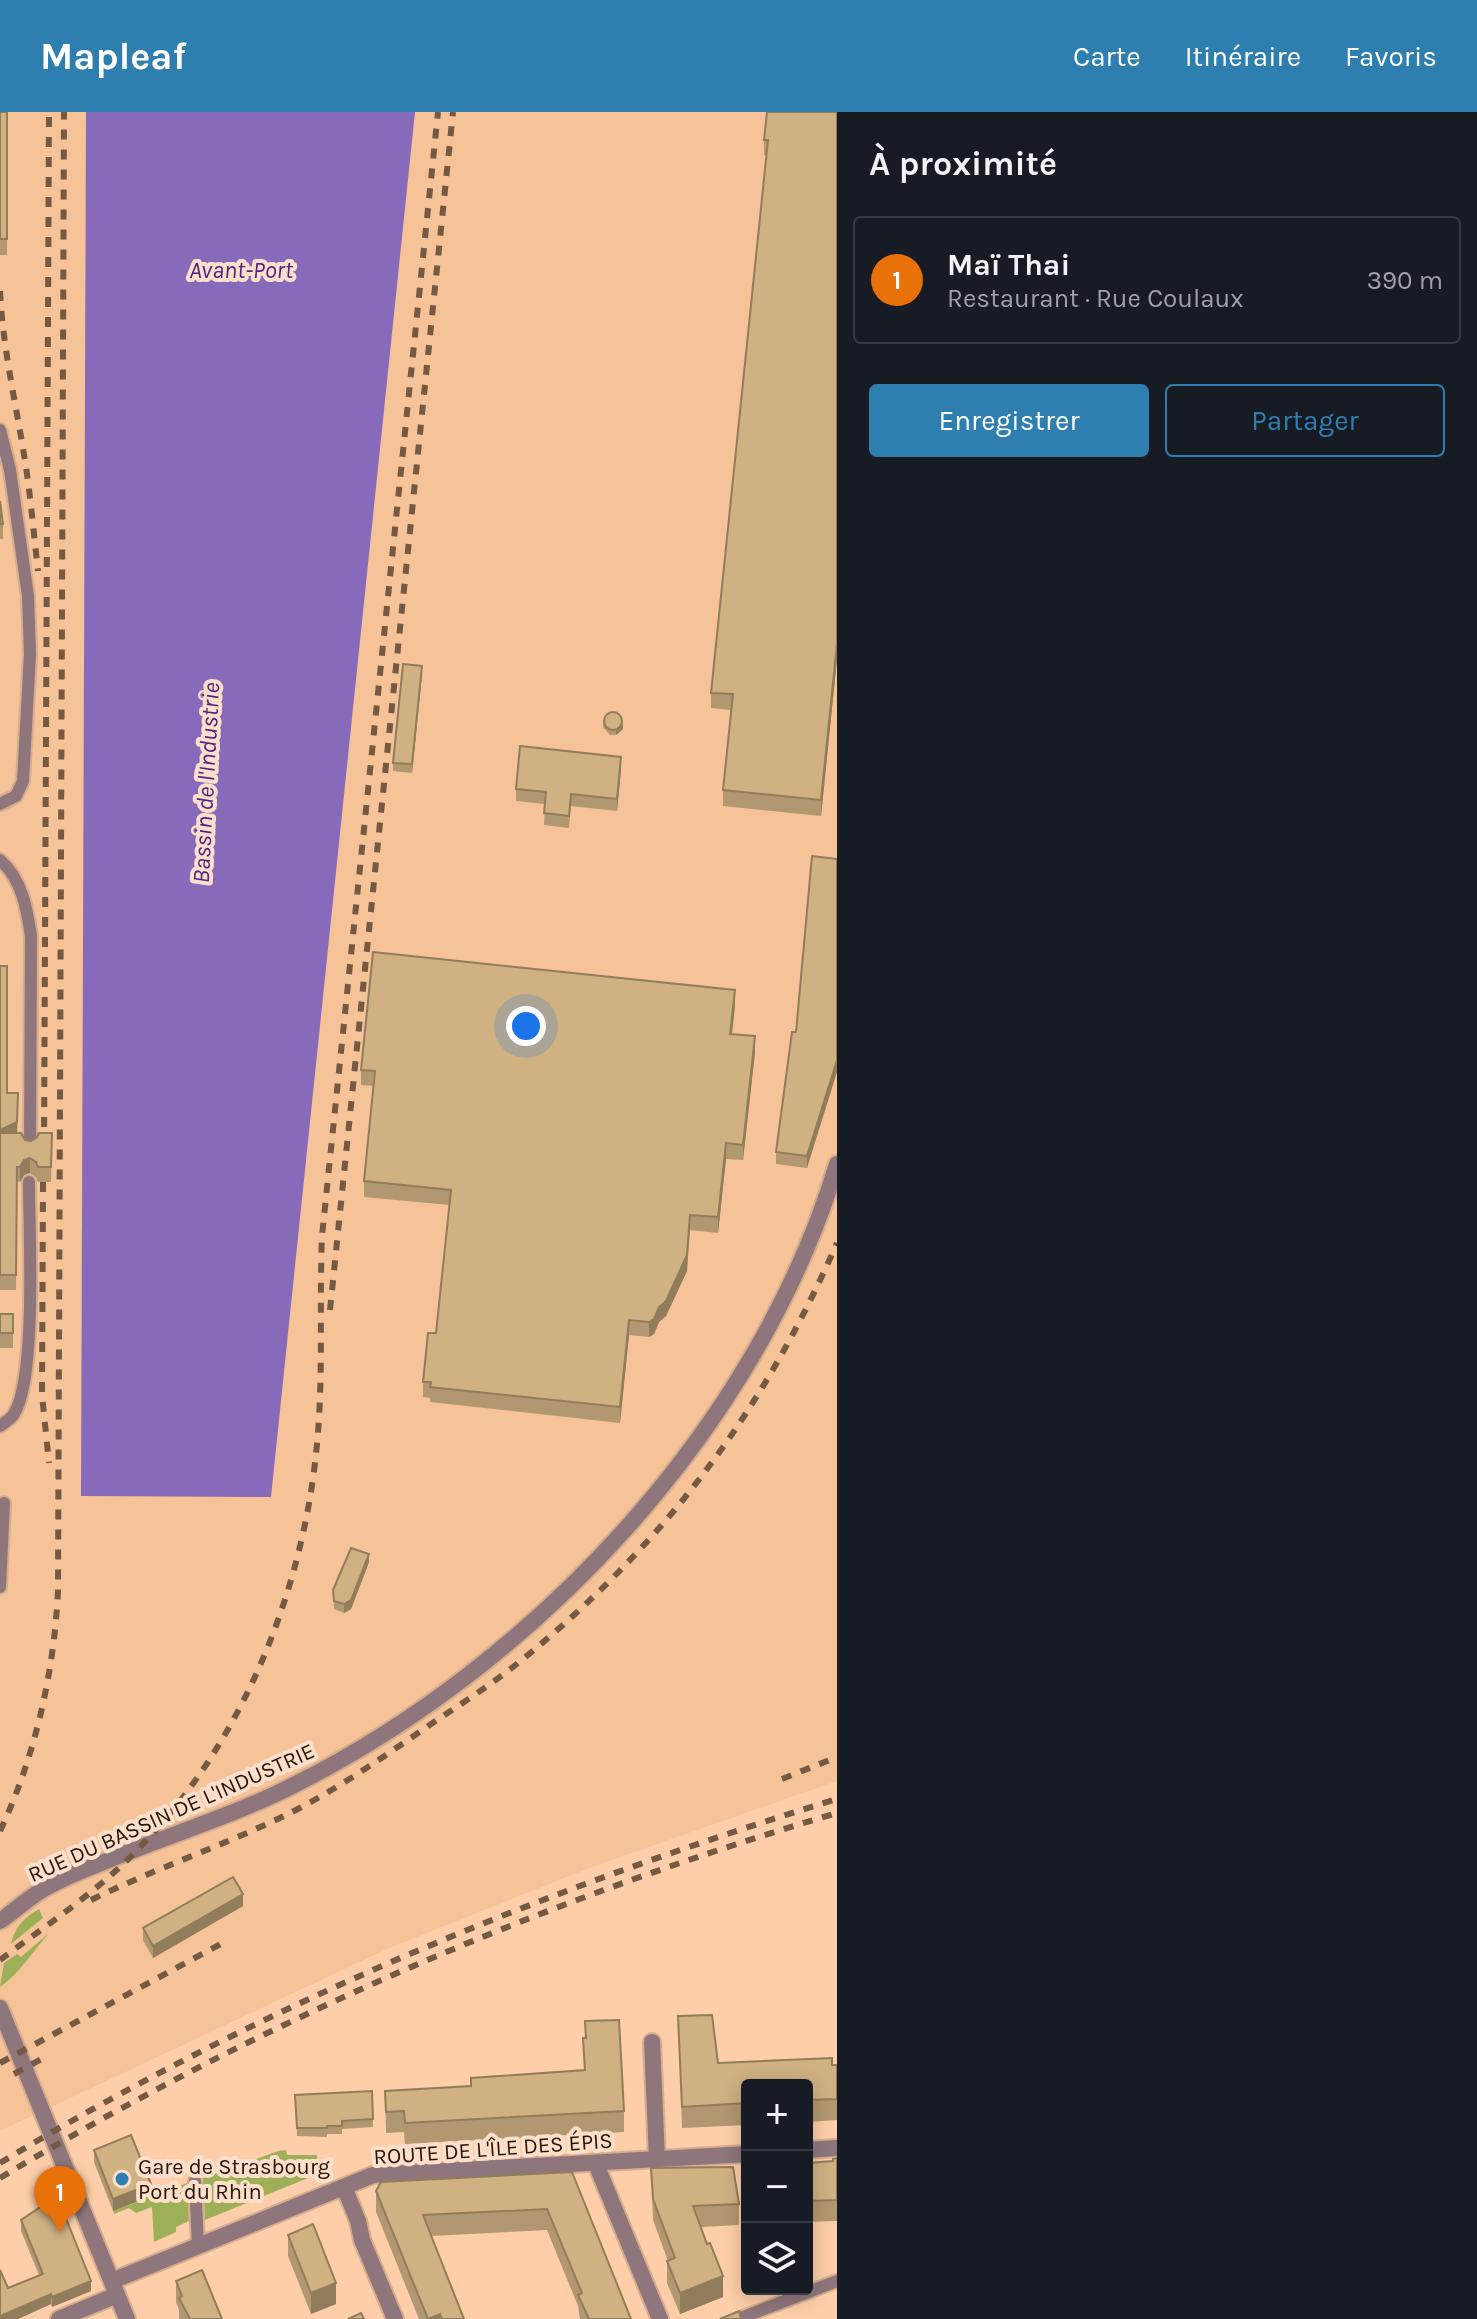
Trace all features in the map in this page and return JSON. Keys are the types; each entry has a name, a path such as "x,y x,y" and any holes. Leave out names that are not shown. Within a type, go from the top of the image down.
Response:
{"street":[{"name":"RUE DU BASSIN DE L'INDUSTRIE","path":"0,1921 40,1891 116,1857 235,1812 357,1751 415,1715 468,1675 564,1594 600,1559 635,1518 690,1450 728,1392 790,1284 816,1225 837,1164"},
{"path":"0,2008 127,2319"},
{"path":"652,2042 657,2159"},
{"path":"813,2150 837,2148"},
{"name":"ROUTE DE L'ÎLE DES ÉPIS","path":"59,2319 198,2246 373,2175 741,2154"},
{"path":"596,2164 660,2319"},
{"path":"344,2187 395,2319"}],"lane":[{"path":"0,430 10,470 28,596 30,654 23,781 16,796 0,804"},
{"path":"0,860 20,887 31,936 30,1147"},
{"path":"0,1426 13,1416 24,1385 28,1334 29,1182"},
{"path":"0,1587 4,1503"},
{"path":"195,2181 198,2246"},
{"path":"738,2319 837,2281"}],"shaded area":[{"path":"0,112 837,112 837,1781 592,1867 387,1949 0,2131"}],"green space":[{"path":"39,1909 43,1918 11,1944 21,1923"},
{"path":"49,1933 20,1969 0,1987 4,1963 17,1954 21,1957"},
{"path":"286,2150 287,2155 317,2155 318,2174 205,2220 203,2178"},
{"path":"187,2183 189,2221 176,2227 176,2232 154,2242 152,2207 136,2213 129,2208 114,2214 113,2211"}],"water":[{"name":"Avant-Port","path":"86,112 415,112 271,1497 81,1496"}],"building":[{"path":"0,112 7,112 7,239 0,239"},
{"path":"767,112 837,112 837,644 821,800 723,790 733,694 711,693 768,140 764,140"},
{"path":"403,664 422,666 412,764 393,763"},
{"path":"609,712 617,712 622,721 620,728 609,730 604,725 604,717"},
{"path":"520,746 621,757 617,799 571,794 569,816 544,813 546,792 516,789"},
{"path":"812,856 837,859 837,1060 807,1156 776,1152 792,1032 796,1032"},
{"path":"373,952 735,990 730,1034 755,1036 743,1145 726,1143 718,1217 690,1215 687,1255 666,1301 649,1322 629,1320 620,1407 430,1387 431,1382 423,1382 428,1333 436,1333 451,1190 364,1181 375,1071 361,1070"},
{"path":"0,966 7,966 7,1093 18,1093 17,1122 0,1130"},
{"path":"0,1133 21,1133 25,1140 31,1141 39,1133 52,1133 51,1167 38,1167 30,1158 17,1167 16,1275 0,1275"},
{"path":"0,1314 13,1314 13,1333 0,1333"},
{"path":"351,1548 369,1554 351,1600 344,1604 334,1601 333,1590"},
{"path":"233,1877 243,1894 153,1946 143,1928"},
{"path":"712,2015 718,2063 832,2058 832,2065 837,2065 837,2099 813,2100 813,2079 741,2079 741,2103 682,2107 678,2016"},
{"path":"619,2020 624,2111 405,2123 404,2111 386,2112 385,2091 471,2086 471,2078 585,2070 585,2021"},
{"path":"372,2091 373,2119 342,2121 342,2126 327,2128 297,2128 295,2095"},
{"name":"Gare de Strasbourg Port du Rhin","path":"131,2135 151,2184 113,2199 94,2150"},
{"path":"837,2158 837,2200 813,2201 813,2163"},
{"path":"733,2167 739,2204 693,2206 723,2276 680,2293 667,2261 675,2258 653,2199 651,2168"},
{"path":"572,2172 631,2319 589,2319 578,2295 582,2293 547,2209 423,2215 464,2319 442,2319 440,2314 428,2319 376,2191 381,2182"},
{"path":"57,2196 91,2281 0,2316 0,2270 8,2288 43,2274 21,2220"},
{"path":"313,2224 336,2283 311,2293 288,2235"},
{"path":"202,2270 222,2319 190,2319 179,2298 182,2296 176,2281"},
{"path":"739,2311 741,2319 720,2319"},
{"path":"361,2313 364,2319 348,2319"}],"railway":[{"path":"44,1147 49,112"},
{"path":"0,1831 23,1774 41,1714 52,1653 58,1591 64,112"},
{"path":"0,1960 108,1877 177,1805 236,1714 260,1665 296,1561 316,1454 320,1400 322,1236 438,112"},
{"path":"330,1310 453,112"},
{"path":"0,291 38,571"},
{"path":"43,1182 42,1395 49,1463"},
{"path":"91,1900 271,1822 331,1790 490,1684 575,1614 666,1521 743,1418 777,1363 837,1243"},
{"path":"782,1779 837,1757"},
{"path":"0,2163 200,2052 407,1955 620,1871 837,1799"},
{"path":"0,2178 200,2067 407,1969 620,1884 837,1813"},
{"path":"0,2063 228,1940"},
{"path":"14,2074 47,2056"}],"place":[{"name":"Gare de Strasbourg Port du Rhin","path":"122,2179"},
{"name":"Maï Thai","path":"60,2232"}],"water label":[{"name":"Bassin de l'Industrie","path":"206,783"}]}
